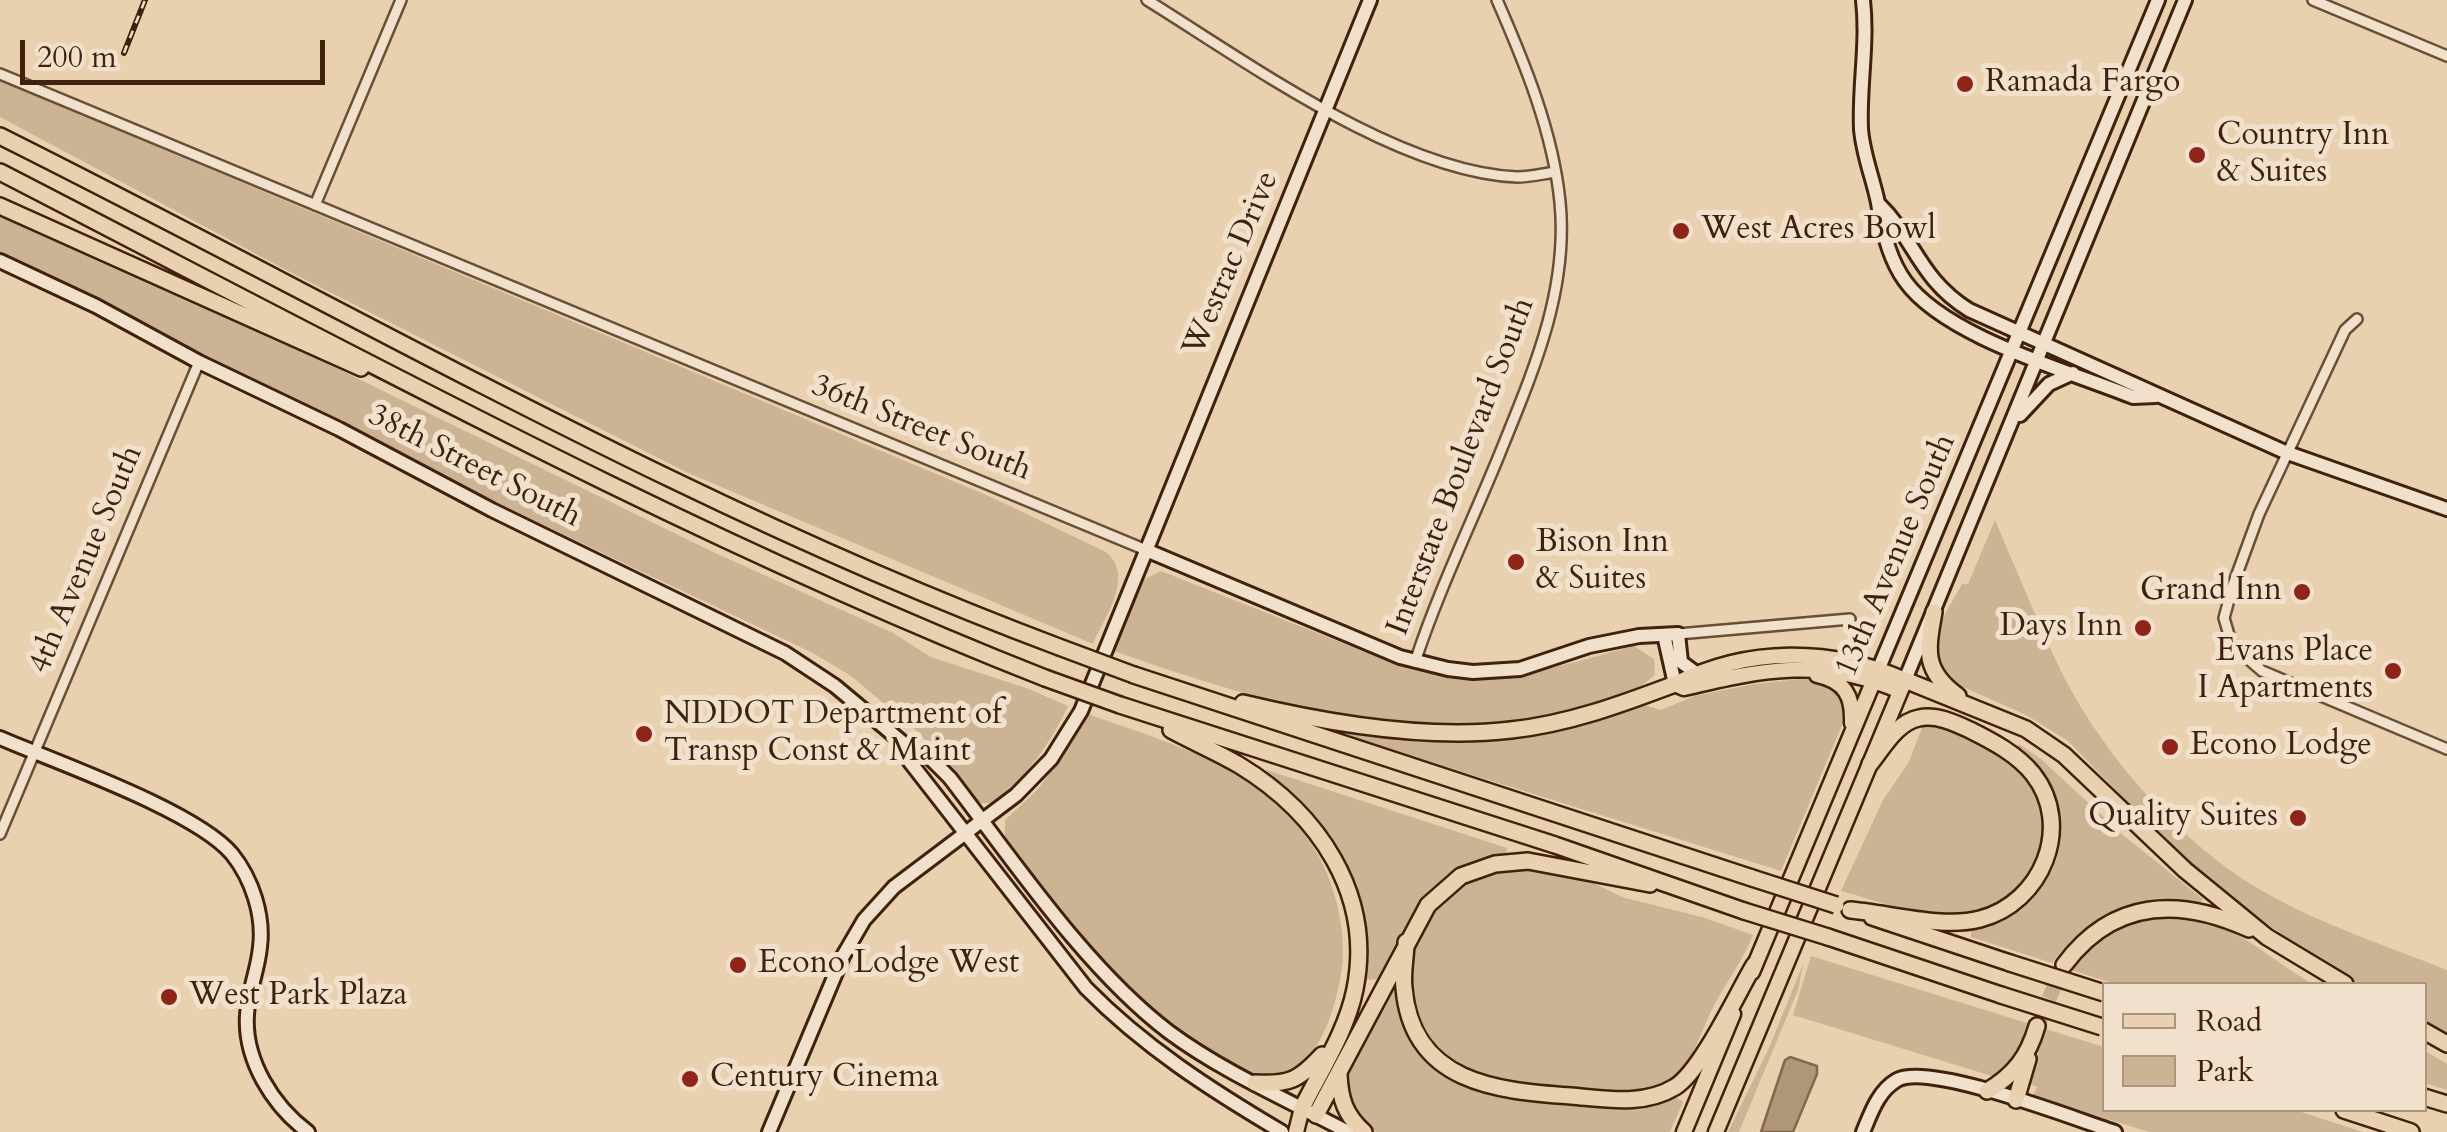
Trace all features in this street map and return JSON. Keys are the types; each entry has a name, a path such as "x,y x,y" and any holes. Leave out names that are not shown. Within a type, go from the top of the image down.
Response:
{"highway":[{"path":"2,136 246,265 728,509 961,610 1204,700 2102,993"},
{"path":"0,172 451,405 729,542 947,639 1126,708 2102,1028"},
{"path":"0,206 337,358 451,405"},
{"path":"1934,612 1927,648 1929,660 1946,687 1974,706"},
{"path":"1204,700 1238,702 1292,715 1377,726 1461,733 1512,730 1560,721 1616,706 1674,684"},
{"path":"1903,685 1974,706 2026,730 2064,755 2185,870 2267,937 2342,982"},
{"path":"1126,708 1240,766 1266,785 1319,836 1340,866 1353,899 1360,948 1355,992 1309,1111"},
{"path":"1843,908 1942,922 1978,920 2006,908 2030,889 2043,868 2050,844 2052,819 2033,774 2001,746 1958,724 1934,717 1916,718 1900,727 1870,764"},
{"path":"1309,1111 1339,1072 1428,904 1461,876 1496,864 1528,861 1616,880 1684,889"},
{"path":"2064,965 2089,936 2108,923 2152,909 2198,910 2267,937"},
{"path":"1406,942 1404,988 1410,1014 1422,1039 1443,1064 1468,1081 1494,1089 1626,1100 1654,1097 1679,1085 1698,1063 1754,965"},
{"path":"2016,1100 2038,1026"},
{"path":"1255,1084 1284,1085 1300,1076 1338,1037"},
{"path":"1986,1091 2009,1077 2031,1046"},
{"path":"1339,1072 1340,1096 1346,1111 1364,1132"},
{"path":"2350,1112 2411,1132"}],"main road":[{"path":"1674,684 1740,658 1782,655 1848,660 1903,685"},
{"path":"1792,670 1840,682 1848,691 1852,706 1851,736"},
{"path":"1674,684 1684,688 1792,670 1877,674"},
{"name":"13th Avenue South","path":"1682,1132 1877,674"},
{"name":"13th Avenue South","path":"1716,1132 1903,685"},
{"path":"1298,1132 1309,1111"}],"street":[{"path":"315,205 401,0"},
{"path":"1146,0 1326,110 1443,163 1520,177 1555,172"},
{"name":"Westrac Drive","path":"769,1132 843,956 860,927 894,887 1016,795 1051,760 1072,728 1370,0"},
{"name":"Interstate Boulevard South","path":"1414,662 1544,340 1559,271 1560,203 1545,125 1497,0"},
{"path":"1863,0 1865,159 1878,203 1878,218 1896,265 1917,296 1949,320 2037,360 2133,397 2156,396"},
{"name":"13th Avenue South","path":"1877,674 2158,0"},
{"name":"13th Avenue South","path":"1903,685 2185,0"},
{"path":"2312,0 2447,56"},
{"name":"36th Street South","path":"0,74 1414,662 1473,672 1520,669 1589,646 1671,634 1850,619"},
{"path":"2110,182 2122,131 2134,102 2134,88 2124,82"},
{"path":"1878,203 1938,288 1970,310 2285,452 2447,509"},
{"name":"38th Street South","path":"0,261 96,306 492,510 786,653 823,677 908,747 925,753 950,778 1096,963 1166,1030 1255,1084 1348,1132"},
{"path":"2357,319 2345,330 2285,452 2242,558 2224,618 2232,645 2262,670 2447,749"},
{"name":"4th Avenue South","path":"0,834 200,362"},
{"path":"2009,428 2037,394 2072,373"},
{"path":"1671,634 1681,662 1696,673"},
{"path":"1671,634 1674,684"},
{"path":"0,738 206,832 234,856 254,894 260,930 246,1014 248,1042 275,1100 308,1132"},
{"name":"38th Street South","path":"908,747 910,762 1112,1016 1180,1069 1282,1132"},
{"path":"1864,1132 1886,1089 1906,1077 1930,1076 2115,1132"}],"green space":[{"path":"0,81 991,497 1106,552 1114,562 1118,584 1093,644 686,472 286,270 0,117"},
{"path":"0,212 205,304 713,552 893,633 931,657 1068,706 1026,772 990,803 978,803 919,733 851,676 813,653 416,463 0,254"},
{"path":"1995,520 2079,705 2149,797 2205,851 2266,893 2332,925 2447,970 2447,1036 2427,1024 2427,982 2357,982 2310,955 2211,882 2166,842 2068,741 2026,715 1952,682 1941,670 1935,646 1942,621 1962,584 1968,584"},
{"path":"1161,571 1400,666 1433,673 1492,677 1519,674 1634,646 1654,659 1655,674 1638,688 1607,703 1515,723 1398,723 1281,703 1111,650 1141,581"},
{"path":"1799,679 1833,686 1842,698 1845,718 1781,871 1344,735 1344,728 1404,738 1524,738 1585,725 1640,704 1661,710 1694,696"},
{"path":"1085,713 1179,747 1239,776 1290,817 1311,843 1330,881 1338,909 1342,969 1322,1037 1294,1071 1276,1078 1250,1073 1152,1009 1099,957 1005,838 1005,820 1036,791 1063,757"},
{"path":"1923,725 1978,744 2003,760 2025,779 2040,801 2047,826 2042,852 2013,893 1986,911 1936,915 1841,891 1883,800 1909,762"},
{"path":"2019,744 2203,899 2201,902 2156,902 2117,910 2083,930 2052,963 1971,937 1971,931 2014,913 2032,898 2056,860 2061,838 2059,816 2047,786 2016,750"},
{"path":"1267,770 1507,848 1506,854 1478,862 1439,884 1413,914 1378,979 1364,980 1365,944 1353,888 1326,844 1263,776"},
{"path":"1531,868 1585,879 1622,897 1702,917 1753,935 1688,1061 1667,1082 1628,1092 1502,1082 1468,1072 1445,1056 1428,1036 1416,1012 1411,987 1412,961 1419,936 1432,912 1451,892 1469,881 1499,871"},
{"path":"2158,915 2204,921 2241,937 2310,982 2109,982 2071,970 2090,948 2130,923"},
{"path":"1811,956 2027,1023 2015,1061 1995,1077 1793,1015"},
{"path":"1803,964 1798,990 1739,1132 1728,1132 1769,1048"},
{"path":"1389,989 1397,990 1440,1071 1476,1090 1491,1095 1642,1106 1675,1096 1683,1102 1670,1132 1376,1132 1358,1116 1346,1081 1357,1044"},
{"path":"2046,1029 2102,1046 2102,1112 2301,1112 2363,1132 2149,1132 2033,1096 2037,1087 2028,1083"},
{"path":"2427,1052 2447,1064 2447,1090 2427,1084"}],"shaded area":[{"path":"1790,1057 1817,1066 1817,1074 1793,1132 1761,1132 1785,1060"}],"tunnel":[{"path":"2040,1020 2062,968"}],"railway":[{"path":"124,53 145,0"}],"place":[{"name":"Ramada Fargo","path":"1965,84"},
{"name":"Country Inn & Suites","path":"2197,155"},
{"name":"West Acres Bowl","path":"1681,231"},
{"name":"Bison Inn & Suites","path":"1516,562"},
{"name":"Grand Inn","path":"2302,592"},
{"name":"Days Inn","path":"2143,628"},
{"name":"Evans Place I Apartments","path":"2393,671"},
{"name":"NDDOT Department of Transp Const & Maint","path":"644,734"},
{"name":"Econo Lodge","path":"2170,747"},
{"name":"Quality Suites","path":"2298,818"},
{"name":"Econo Lodge West","path":"738,965"},
{"name":"West Park Plaza","path":"169,997"},
{"name":"Century Cinema","path":"690,1079"}]}
